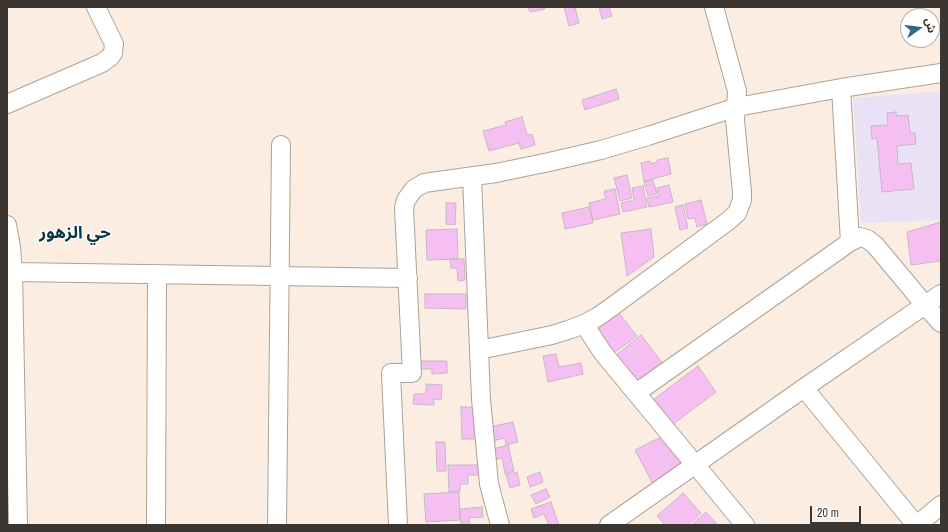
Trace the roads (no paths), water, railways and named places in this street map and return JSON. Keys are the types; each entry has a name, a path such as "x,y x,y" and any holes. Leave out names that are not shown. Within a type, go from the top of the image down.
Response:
{"street":[{"path":"7,104 106,61 110,57 113,53 114,44 96,7"},
{"path":"479,350 552,334 584,324 613,306 728,222 737,213 742,200 735,120 737,91 714,7"},
{"path":"398,525 391,373 412,373 404,208 410,193 418,186 424,183 496,173 601,150 737,107 841,88 941,73"},
{"path":"841,88 850,242"},
{"path":"277,525 281,145"},
{"path":"472,177 481,399 489,484 500,525"},
{"path":"7,225 13,272 18,525"},
{"path":"636,393 850,242 860,237 867,238 876,245 941,323"},
{"path":"13,272 408,278"},
{"path":"156,525 157,274"},
{"path":"609,525 941,294"},
{"path":"584,324 603,353 746,525"},
{"path":"804,388 917,525 941,505"}],"district":[{"name":"حي الزهور","path":"75,233"}]}
